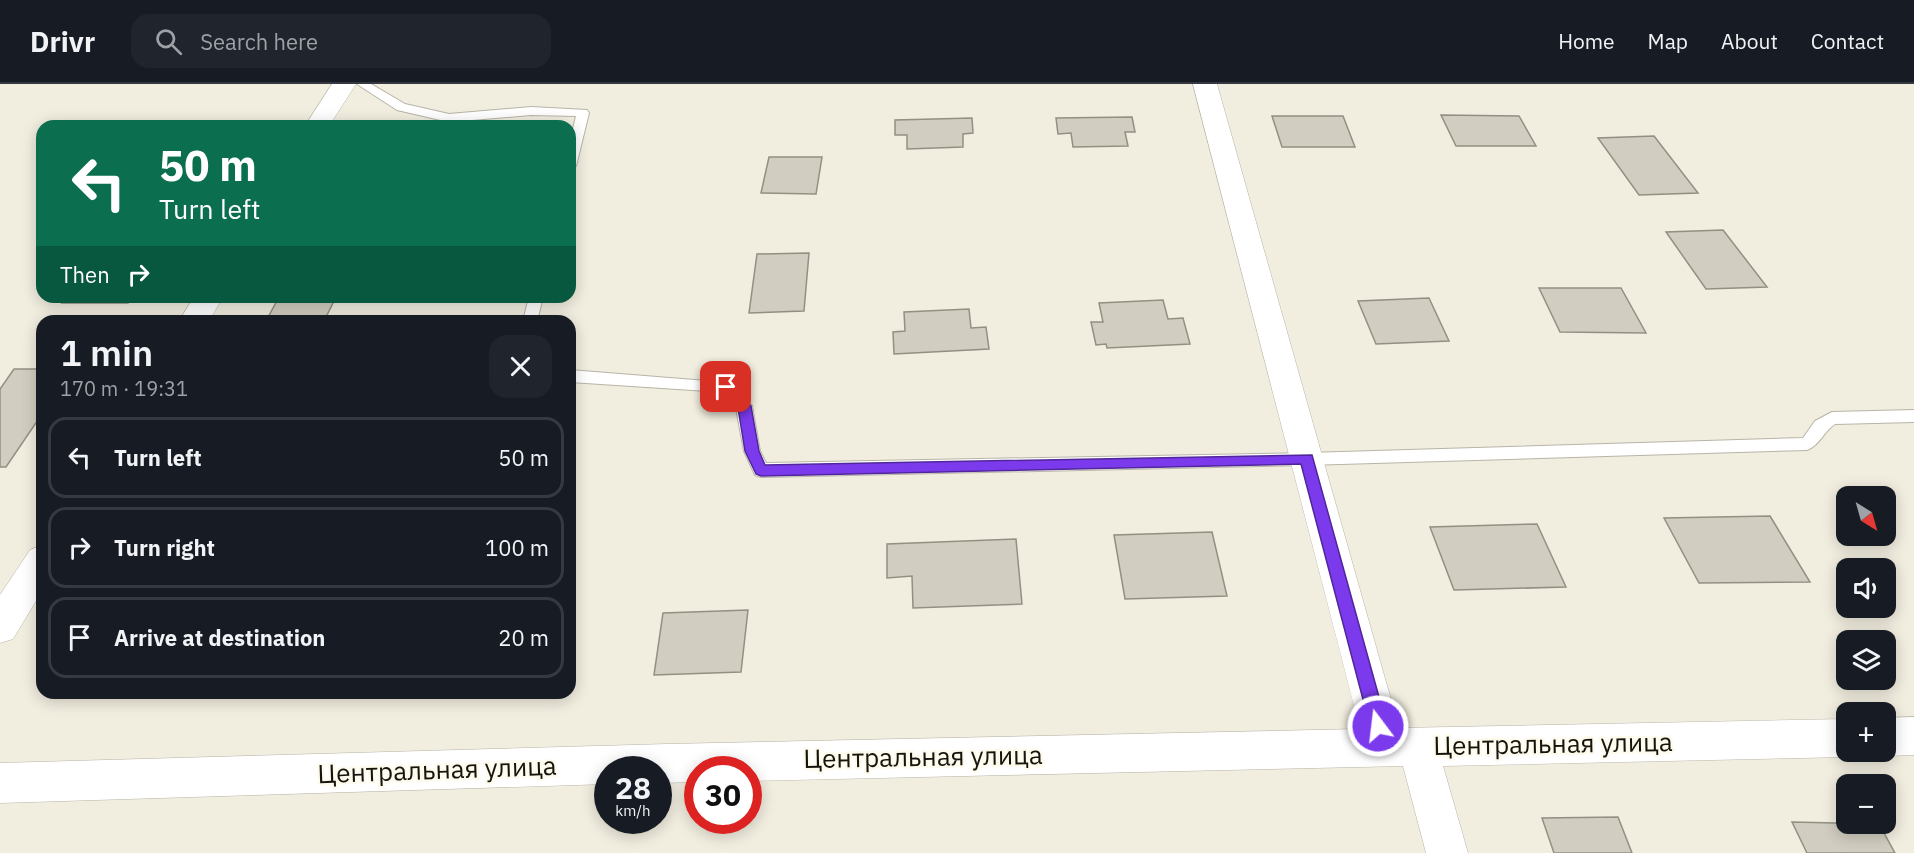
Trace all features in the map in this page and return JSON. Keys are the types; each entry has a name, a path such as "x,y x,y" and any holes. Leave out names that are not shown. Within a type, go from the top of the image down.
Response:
{"street":[{"path":"321,120 344,84"},
{"path":"1204,84 1307,459 1401,748 1447,853"},
{"path":"0,627 36,570"},
{"path":"1896,737 1914,736"},
{"name":"Центральная улица","path":"0,783 667,762 1836,738"}],"lane":[{"path":"363,84 401,107 450,118 531,111 584,113 576,143"},
{"path":"576,375 726,387 744,406 752,451 761,470 1307,459 1807,444 1821,425 1832,418 1914,416"}],"building":[{"path":"1441,115 1519,116 1536,146 1456,146"},
{"path":"1272,116 1343,116 1355,147 1282,147"},
{"path":"1132,117 1135,132 1125,132 1128,146 1073,147 1071,133 1058,134 1056,118"},
{"path":"972,118 973,133 963,134 963,147 907,149 907,135 895,135 895,120"},
{"path":"1654,136 1698,193 1639,195 1598,138"},
{"path":"769,157 822,157 816,194 761,193"},
{"path":"1723,230 1767,287 1706,289 1666,232"},
{"path":"809,253 804,311 749,313 757,254"},
{"path":"1539,288 1621,288 1646,333 1560,332"},
{"path":"1429,298 1449,341 1376,344 1358,301"},
{"path":"1163,300 1168,319 1183,318 1190,344 1107,348 1106,344 1096,345 1091,322 1103,322 1099,303"},
{"path":"276,303 333,303 327,315 269,315"},
{"path":"969,309 971,328 986,327 989,349 894,354 893,332 905,331 904,312"},
{"path":"14,369 36,369 36,423 6,467 0,467 0,389"},
{"path":"1770,516 1810,582 1699,583 1664,518"},
{"path":"1537,524 1566,587 1454,590 1430,527"},
{"path":"1212,532 1227,596 1125,599 1114,535"},
{"path":"1016,539 1022,604 913,608 912,576 887,578 887,544"},
{"path":"748,610 741,672 654,675 663,613"},
{"path":"1618,817 1632,853 1554,853 1542,818"},
{"path":"1792,822 1836,823 1836,834 1885,834 1895,853 1807,853"}],"route":[{"path":"726,387 744,406 752,451 761,470 1307,459 1378,726"}]}
